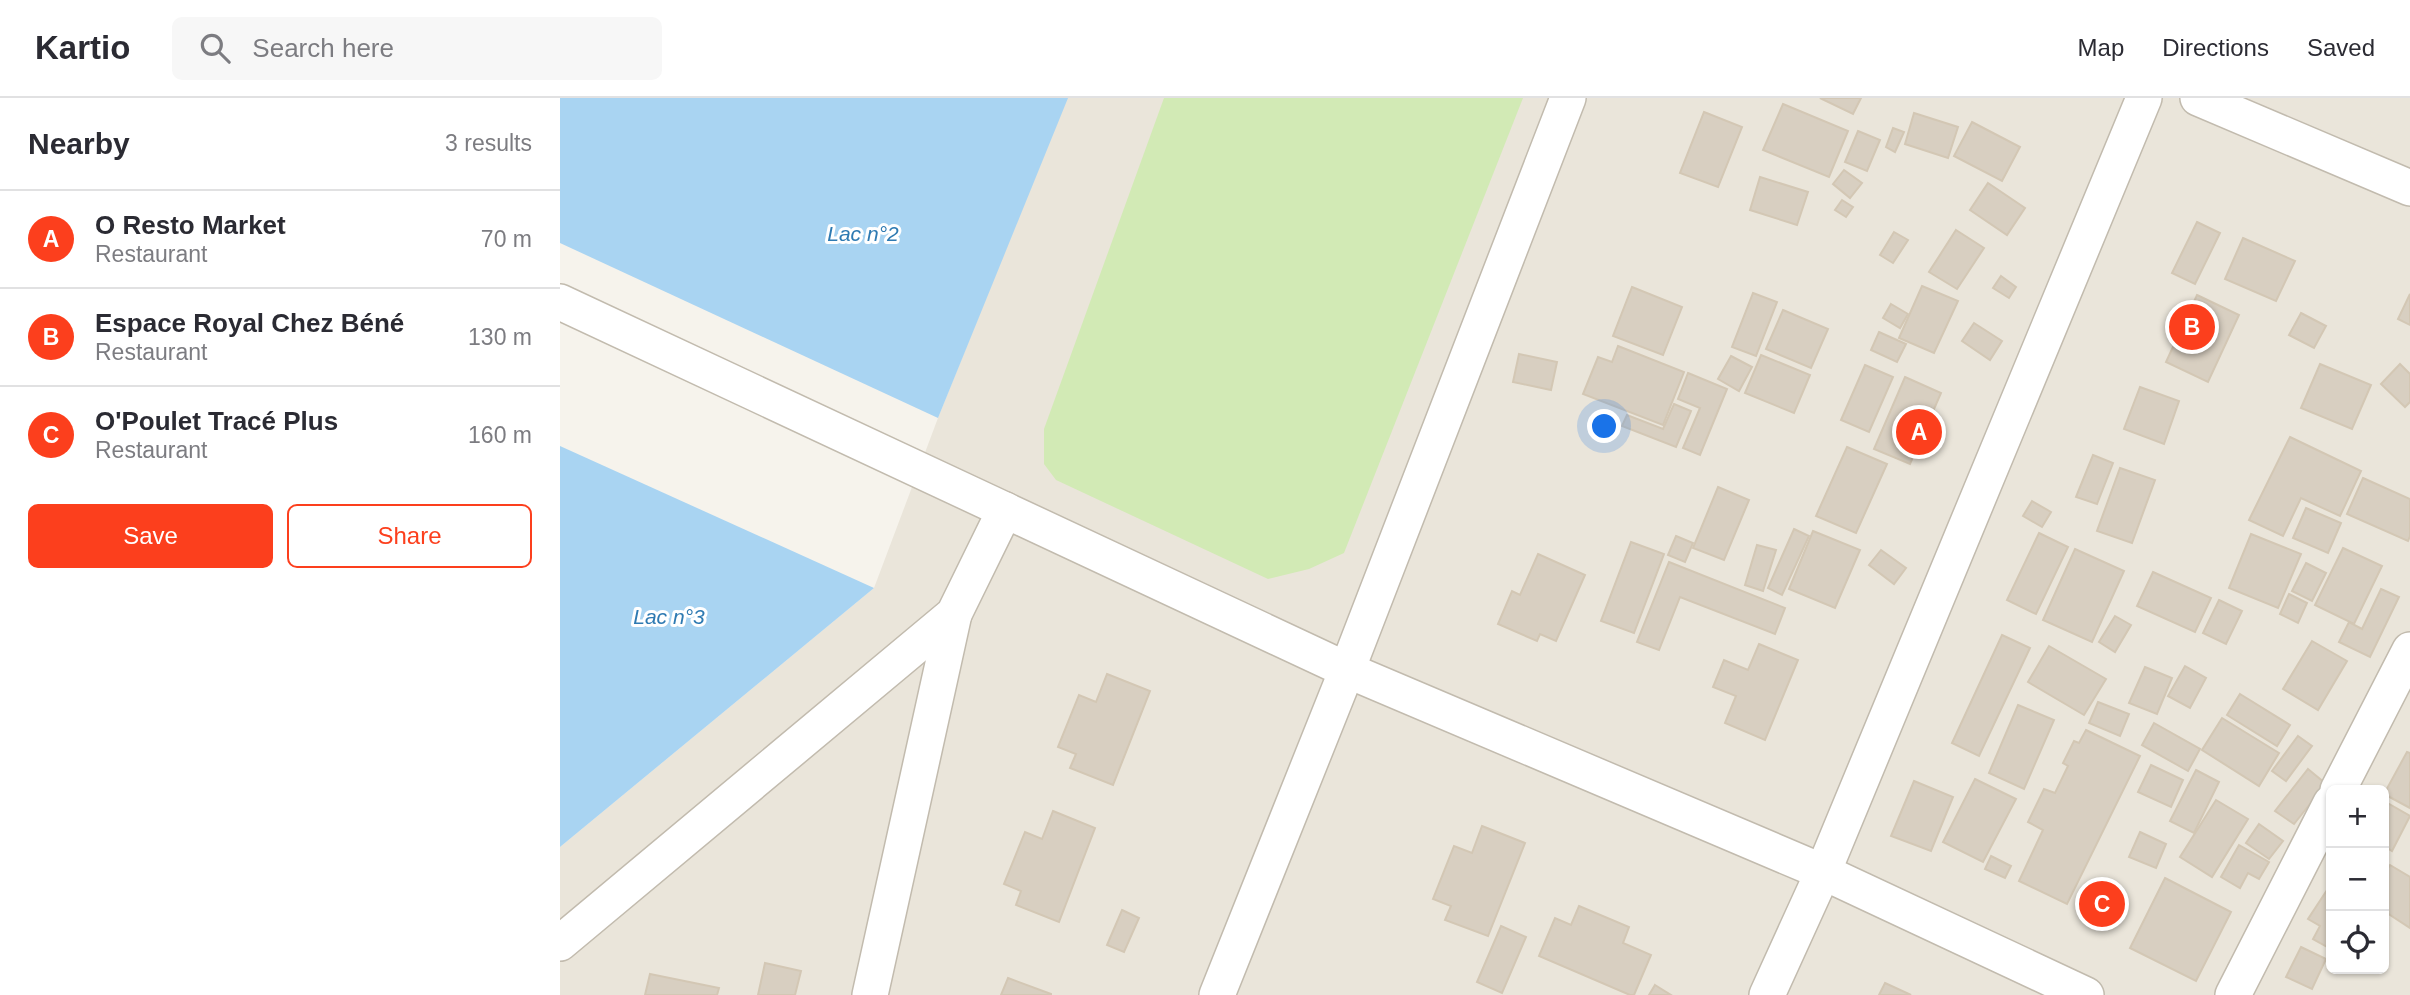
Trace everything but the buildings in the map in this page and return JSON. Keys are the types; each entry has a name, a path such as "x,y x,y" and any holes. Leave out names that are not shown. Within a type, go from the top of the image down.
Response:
{"street":[{"path":"1217,995 1347,670 1568,98"},
{"path":"1767,995 1823,872 2144,98"},
{"path":"2198,98 2410,188"},
{"path":"560,302 1347,670 1823,872 2086,995"},
{"path":"870,995 954,614 1004,510"},
{"path":"560,943 954,614"},
{"path":"2341,785 2410,650"},
{"path":"2233,995 2326,813"}],"shaded area":[{"path":"1066,98 2410,98 2410,995 560,995 560,847 874,588 938,418"}],"green space":[{"path":"1164,98 1523,98 1344,553 1309,569 1268,579 1056,480 1044,464 1044,429"}],"water":[{"name":"Lac n°2","path":"560,98 1068,98 938,418 560,243"},
{"name":"Lac n°3","path":"560,446 874,588 560,847"}],"place":[{"name":"Espace Royal Chez Béné","path":"2192,327"},
{"name":"O Resto Market","path":"1919,432"},
{"name":"O'Poulet Tracé Plus","path":"2102,904"}]}
